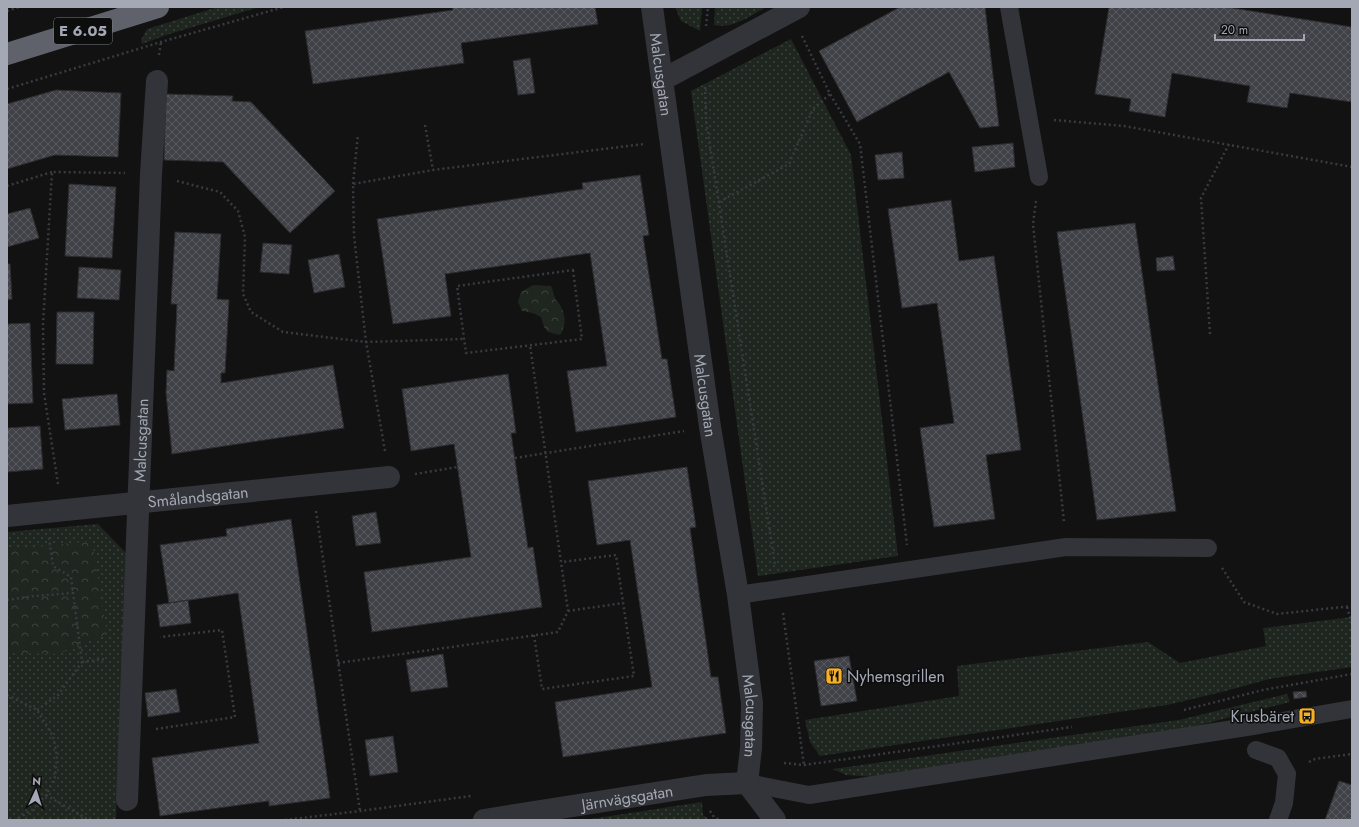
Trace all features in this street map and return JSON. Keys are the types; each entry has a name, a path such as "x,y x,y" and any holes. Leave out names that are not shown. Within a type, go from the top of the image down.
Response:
{"highway":[{"name":"E 6.05","path":"7,54 158,7"}],"street":[{"name":"Malcusgatan","path":"652,7 710,427 738,595 752,703 750,760 747,783"},
{"path":"662,80 795,9"},
{"name":"Malcusgatan","path":"127,800 151,174 157,81"},
{"name":"Smålandsgatan","path":"7,516 389,478"},
{"path":"747,783 775,820"},
{"name":"Järnvägsgatan","path":"484,820 706,785 747,783"}],"lane":[{"path":"1009,7 1039,176"},
{"path":"738,595 1066,547 1208,548"},
{"path":"747,783 809,795 1253,726 1352,709"},
{"path":"1256,750 1278,758 1287,774 1284,803 1278,820"}],"path":[{"path":"7,11 20,7"},
{"path":"7,89 160,42 284,7"},
{"path":"708,7 704,58 706,120 779,589 809,795"},
{"path":"795,9 830,94 860,144 910,570"},
{"path":"719,202 789,164 813,110 830,94"},
{"path":"1029,118 1124,126 1352,167"},
{"path":"425,125 433,170"},
{"path":"358,134 353,184 354,236 366,342 389,478 458,467"},
{"path":"353,184 433,170 670,141"},
{"path":"1210,334 1200,198 1229,144"},
{"path":"7,186 52,172"},
{"path":"1039,176 1033,224 1066,547"},
{"path":"573,270 582,339 530,345 466,353 457,286 573,270"},
{"path":"338,663 558,632 568,611 530,345"},
{"path":"515,458 710,427"},
{"path":"312,486 360,811"},
{"path":"36,710 58,695 82,662 70,577 53,566 45,512"},
{"path":"1208,548 1244,602 1278,614 1352,606"},
{"path":"534,635 542,689 634,676 616,554 562,562"},
{"path":"7,600 73,593"},
{"path":"568,611 623,603"},
{"path":"1347,607 1352,625"},
{"path":"129,734 236,717 222,630 134,640"},
{"path":"1178,711 1262,690 1352,674"},
{"path":"7,694 36,710 53,736 57,756 55,777 46,795 32,810 15,820"},
{"path":"750,760 804,765 1077,726"},
{"path":"1287,774 1315,759 1352,754"},
{"path":"46,795 89,820"}],"green space":[{"path":"218,7 259,7 166,35 142,44 141,40 147,29"},
{"path":"675,7 702,7 700,31 681,21"},
{"path":"715,7 766,7 741,21 721,26 714,25"},
{"path":"791,39 851,155 898,556 758,576 691,91"},
{"path":"533,285 551,286 555,299 560,304 564,317 564,324 560,335 548,332 544,327 541,317 533,313 522,311 518,302 521,292"},
{"path":"98,524 126,553 116,820 7,820 7,532"},
{"path":"92,541 107,634 57,654 7,653 7,550"},
{"path":"1352,617 1352,667 1269,679 1167,705 820,756 810,742 805,720 959,696 957,666 1148,642 1180,663 1266,646 1263,628"},
{"path":"1287,694 1290,702 1196,726 876,777 846,775 833,769 1179,720"},
{"path":"702,802 703,815 710,820 584,820"}],"building":[{"path":"452,7 595,7 598,24 461,43 464,63 313,84 305,31 453,10"},
{"path":"900,7 985,7 999,126 980,128 949,72 857,122 819,51"},
{"path":"1109,7 1226,7 1352,27 1352,102 1290,93 1287,108 1247,102 1250,86 1172,73 1165,117 1129,111 1131,99 1095,94"},
{"path":"530,58 535,93 518,95 513,61"},
{"path":"56,90 121,93 118,157 55,155 7,169 7,104"},
{"path":"166,94 233,96 232,101 251,102 335,191 290,233 223,162 164,160"},
{"path":"1013,143 1015,167 975,172 972,147"},
{"path":"902,152 904,178 878,180 875,155"},
{"path":"640,175 649,235 643,236 662,359 667,359 676,417 576,432 567,371 607,366 590,253 445,274 451,316 393,324 377,219 583,189 582,183"},
{"path":"69,184 116,187 112,258 65,256"},
{"path":"951,200 959,261 994,256 1021,450 986,455 995,519 934,527 920,428 954,423 937,303 902,308 888,209"},
{"path":"30,208 39,238 7,247 7,214"},
{"path":"1135,223 1176,511 1097,520 1057,232"},
{"path":"175,232 221,234 217,299 229,300 225,373 221,373 221,383 333,365 344,428 172,454 166,393 167,370 174,371 177,304 171,304"},
{"path":"263,243 292,245 289,274 260,272"},
{"path":"339,254 345,287 314,293 308,260"},
{"path":"1173,256 1175,270 1157,271 1156,258"},
{"path":"7,264 10,264 12,299 7,300"},
{"path":"79,267 121,270 119,300 77,298"},
{"path":"57,312 94,312 93,364 56,364"},
{"path":"30,323 33,403 7,404 7,324"},
{"path":"508,374 516,433 511,433 528,548 533,547 542,607 372,632 364,572 471,557 454,444 411,451 402,389"},
{"path":"117,394 120,425 65,430 62,399"},
{"path":"40,426 43,469 7,472 7,428"},
{"path":"687,467 696,527 690,528 711,677 718,677 726,733 563,757 555,702 652,687 630,540 597,545 588,481"},
{"path":"376,512 381,543 356,546 352,516"},
{"path":"291,519 330,798 269,806 269,801 160,816 152,758 259,743 238,593 169,603 160,545 227,536 226,529"},
{"path":"188,600 191,623 160,627 157,605"},
{"path":"443,654 448,687 411,692 406,660"},
{"path":"849,656 857,701 821,706 814,661"},
{"path":"176,689 180,712 148,717 145,693"},
{"path":"1306,691 1307,697 1294,699 1293,692"},
{"path":"393,736 398,772 370,776 365,740"},
{"path":"1339,781 1352,785 1352,820 1325,820"}],"place":[{"name":"Nyhemsgrillen","path":"834,676"},
{"name":"Krusbäret","path":"1307,716"}]}
